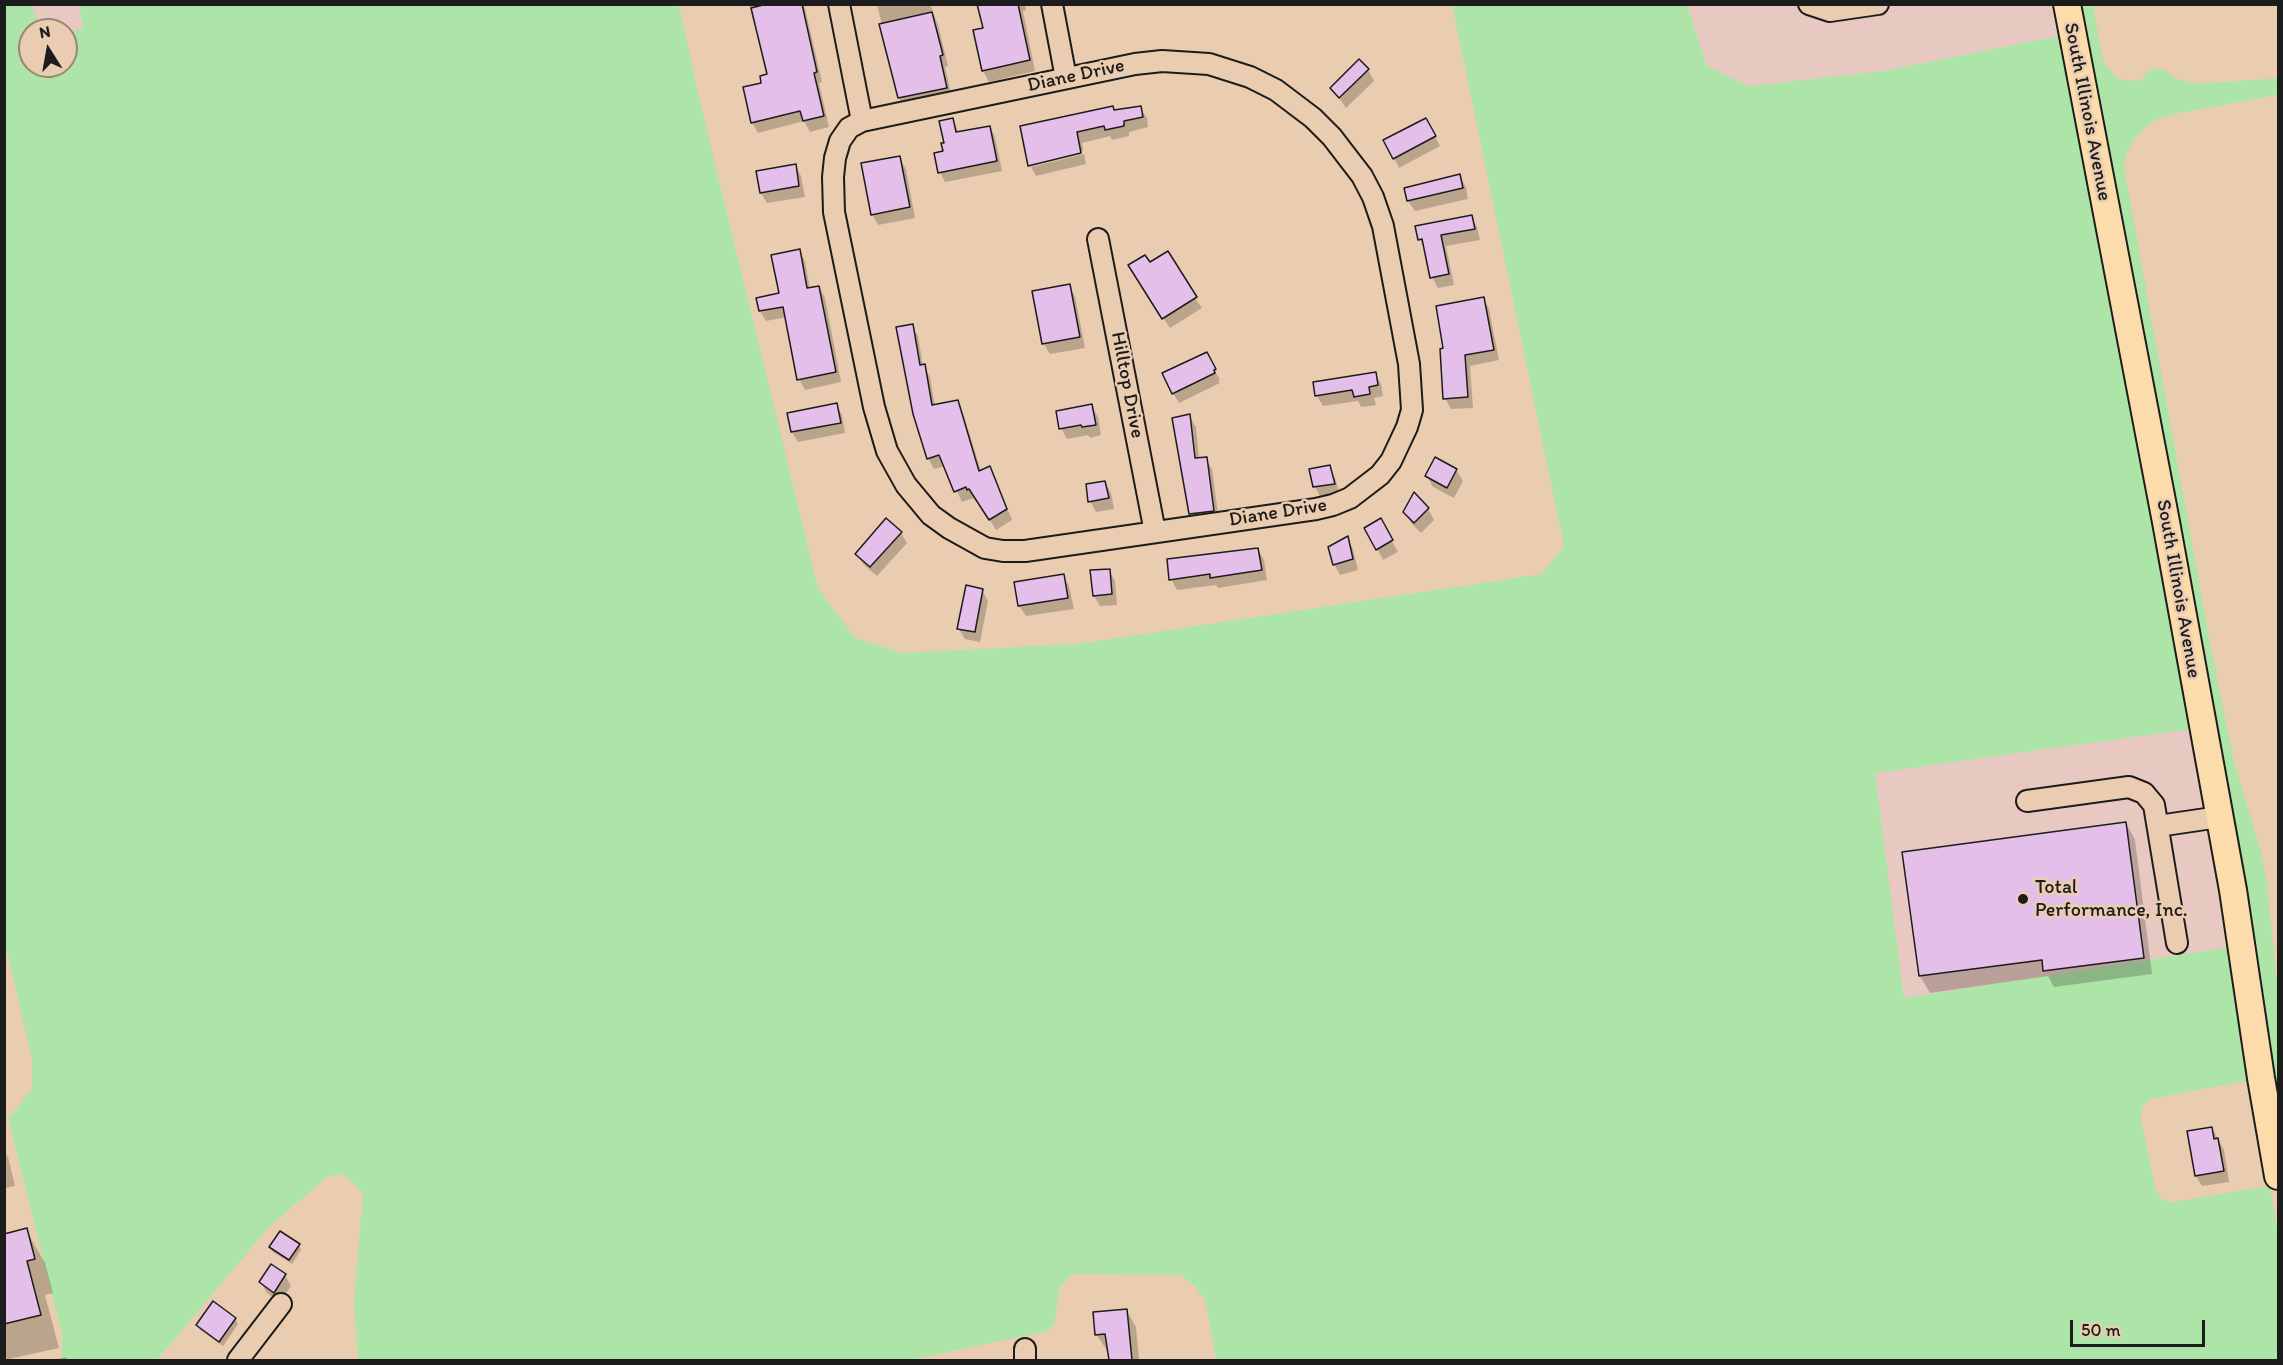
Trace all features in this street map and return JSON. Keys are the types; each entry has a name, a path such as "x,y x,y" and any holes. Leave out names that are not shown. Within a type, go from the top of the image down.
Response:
{"main road":[{"name":"South Illinois Avenue","path":"2067,4 2166,522 2233,890 2278,1176"}],"street":[{"path":"839,4 862,121"},
{"path":"1052,4 1066,78"},
{"path":"1809,4 1830,11 1878,4"},
{"name":"Diane Drive","path":"1162,62 1209,64 1250,77 1276,90 1296,104 1332,137 1362,176 1373,197 1383,226 1409,364 1412,392 1412,411 1391,461 1365,488 1350,498 1316,509 1025,551 985,548 958,534 931,515 906,485 887,452 880,431 832,194 835,158 840,141 849,128 862,121 1135,64 1162,62"},
{"name":"Hilltop Drive","path":"1098,239 1155,532"},
{"path":"2027,801 2129,787 2144,793 2154,805 2177,944"},
{"path":"2158,826 2219,817"},
{"path":"238,1360 281,1304"}],"shaded area":[{"path":"31,5 79,5 83,28 78,30 78,18 37,18"},
{"path":"1687,5 2057,5 2063,35 1884,71 1749,86 1707,66"},
{"path":"2191,729 2231,947 1904,998 1875,773"}],"green space":[{"path":"4,5 31,5 37,18 18,18 18,78 78,78 78,30 83,28 79,5 679,5 700,102 818,588 854,637 901,653 1077,644 1542,574 1564,546 1452,5 1687,5 1707,66 1749,86 1884,71 2063,35 2191,729 1875,773 1904,998 2231,947 2250,1080 2150,1099 2142,1108 2141,1120 2156,1192 2163,1200 2173,1202 2270,1186 2278,1235 2278,1360 1216,1360 1206,1302 1196,1287 1181,1275 1072,1274 1059,1288 1055,1323 1048,1331 910,1360 358,1360 354,1301 363,1193 343,1174 327,1177 270,1226 157,1360 62,1360 62,1335 8,1119 32,1089 32,1058 4,941"},
{"path":"2078,5 2093,5 2102,58 2117,78 2131,81 2141,80 2148,71 2156,68 2165,70 2175,78 2196,84 2278,78 2278,95 2174,114 2151,122 2136,137 2127,152 2124,167 2208,632 2234,762 2262,855 2267,881 2278,980 2278,1118"}],"building":[{"path":"767,4 802,4 824,116 803,121 800,111 751,123 743,87 761,83 760,76 767,74 751,8"},
{"path":"977,4 1018,4 1030,60 982,71 973,30 983,28"},
{"path":"932,12 943,55 940,56 947,88 898,98 879,24"},
{"path":"1359,59 1369,69 1339,98 1330,88"},
{"path":"1113,106 1114,110 1141,106 1143,117 1124,121 1124,126 1105,130 1104,126 1077,132 1081,153 1028,166 1020,126"},
{"path":"953,118 956,132 990,126 997,161 938,173 934,153 943,151 941,143 944,143 939,121"},
{"path":"1426,118 1436,136 1393,159 1383,140"},
{"path":"900,156 910,207 871,215 861,163"},
{"path":"796,164 799,186 760,193 756,171"},
{"path":"1460,174 1463,188 1407,201 1404,188"},
{"path":"1472,215 1475,229 1441,235 1449,274 1430,278 1422,239 1418,240 1415,226"},
{"path":"800,249 807,288 819,286 836,372 797,380 783,307 759,311 756,298 779,293 771,255"},
{"path":"1168,251 1197,297 1162,319 1128,265 1145,255 1150,262"},
{"path":"1070,284 1080,337 1042,344 1032,291"},
{"path":"1484,297 1494,350 1465,355 1468,397 1443,399 1440,349 1443,348 1436,306"},
{"path":"913,324 920,365 925,364 932,405 958,400 979,471 990,466 1007,509 989,520 969,489 967,490 966,487 954,492 939,455 927,459 913,414 896,327"},
{"path":"1207,352 1216,369 1215,373 1172,394 1162,373"},
{"path":"1376,372 1378,385 1369,387 1370,394 1354,397 1352,390 1315,396 1313,382"},
{"path":"837,403 841,423 791,432 787,413"},
{"path":"1092,404 1096,425 1059,429 1056,411"},
{"path":"1190,414 1195,458 1207,457 1214,511 1189,514 1172,418"},
{"path":"1435,457 1457,469 1447,488 1425,476"},
{"path":"1330,465 1335,484 1313,487 1309,469"},
{"path":"1105,481 1109,498 1088,502 1086,484"},
{"path":"1414,492 1429,508 1414,523 1403,512"},
{"path":"886,518 902,532 870,567 855,554"},
{"path":"1381,518 1393,540 1376,550 1364,528"},
{"path":"1348,536 1353,559 1333,565 1328,547"},
{"path":"1258,548 1262,570 1210,578 1210,574 1169,580 1167,559"},
{"path":"1110,569 1112,594 1093,596 1090,570"},
{"path":"1064,574 1068,598 1018,606 1014,582"},
{"path":"966,585 983,589 975,632 957,629"},
{"name":"Total Performance, Inc.","path":"2126,822 2144,958 2043,971 2042,960 1919,976 1902,852"},
{"path":"2212,1127 2214,1139 2218,1138 2224,1171 2195,1176 2187,1131"},
{"path":"27,1228 35,1259 27,1261 41,1315 4,1324 4,1234"},
{"path":"280,1231 300,1244 289,1260 269,1247"},
{"path":"271,1264 286,1274 274,1293 259,1282"},
{"path":"213,1301 236,1318 219,1342 196,1325"},
{"path":"1127,1309 1132,1360 1109,1360 1105,1334 1095,1335 1093,1312"}],"place":[{"name":"Total Performance, Inc.","path":"2023,899"}]}
